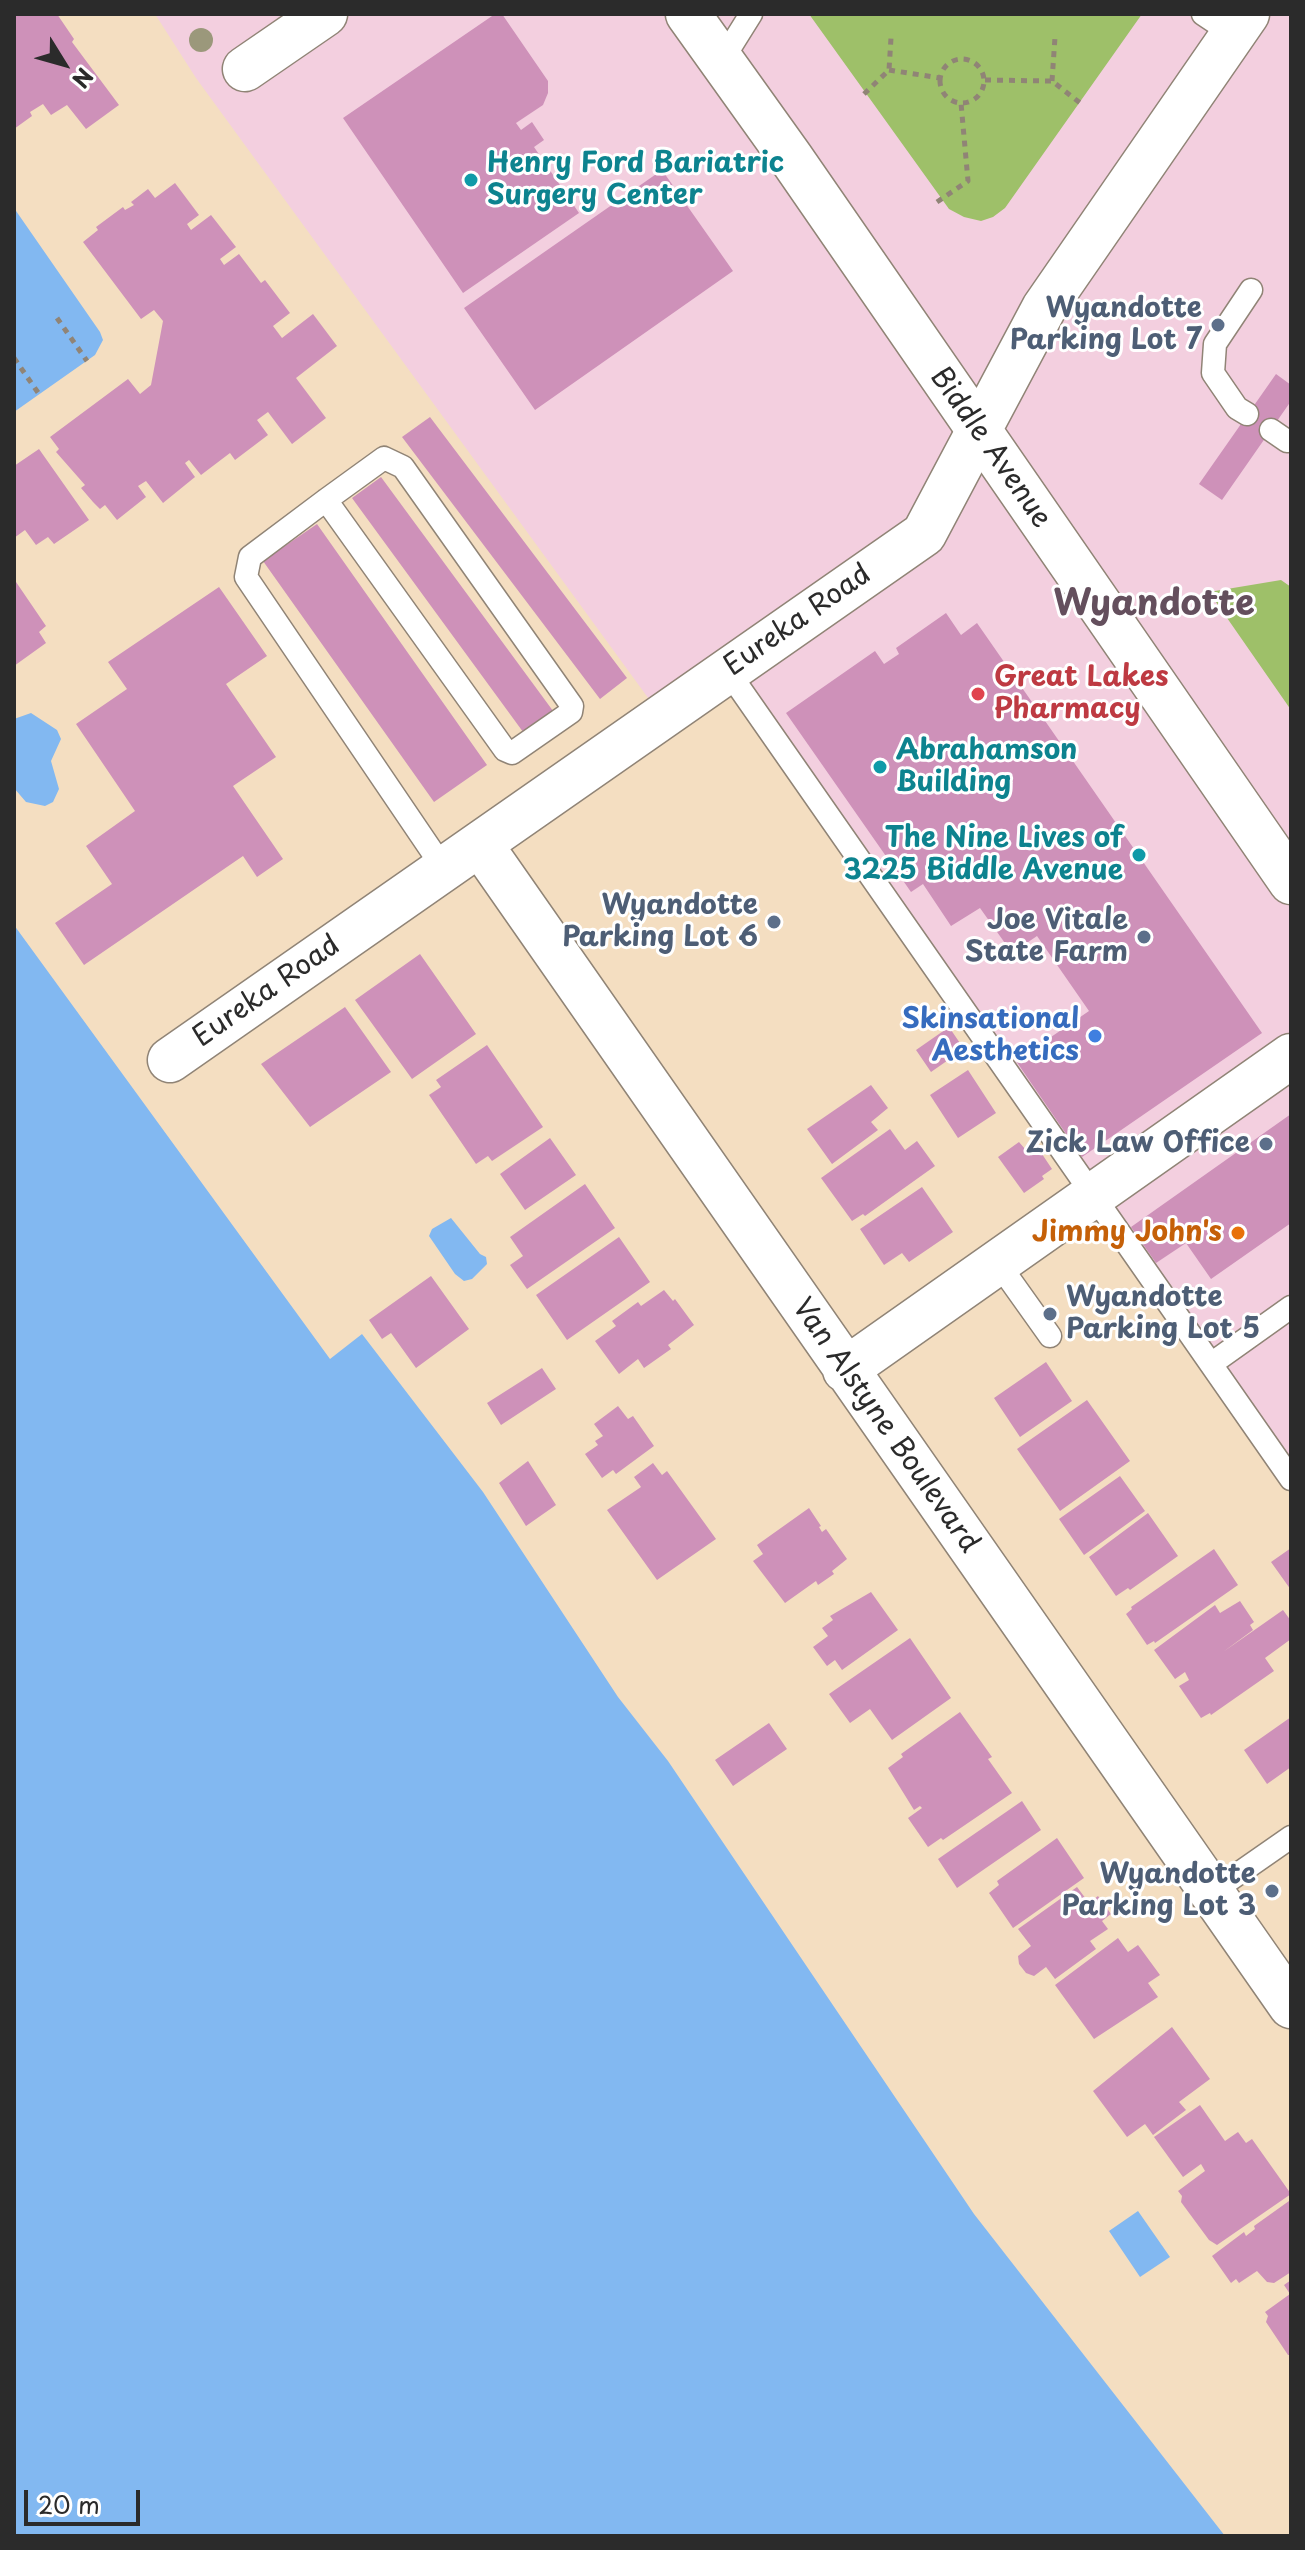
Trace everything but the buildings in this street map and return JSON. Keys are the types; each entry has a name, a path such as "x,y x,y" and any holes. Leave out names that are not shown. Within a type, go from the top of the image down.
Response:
{"street":[{"path":"245,69 325,14"},
{"name":"Biddle Avenue","path":"688,14 791,158 1291,882"},
{"name":"Eureka Road","path":"170,1060 924,534 1044,308 1228,21"},
{"name":"Van Alstyne Boulevard","path":"480,844 1212,1892 1287,1990"},
{"path":"845,1370 1291,1056"}],"lane":[{"path":"721,62 751,14"},
{"path":"1247,414 1237,408 1213,373 1215,344 1251,290"},
{"path":"326,500 505,750 512,753 571,712 572,706 403,467 384,458 326,500 250,557 246,577 444,869"},
{"path":"727,670 1291,1479"},
{"path":"998,1263 1050,1336"},
{"path":"1211,1364 1291,1307"},
{"path":"1212,1892 1291,1837"}],"path":[{"path":"1052,81 1055,37"},
{"path":"864,94 889,70 891,38"},
{"path":"964,58 980,67 985,80 976,99 961,103 951,101 945,95 940,78 948,63 964,58"},
{"path":"889,70 940,78"},
{"path":"985,80 1052,81 1084,106"},
{"path":"937,202 968,181 961,103"},
{"path":"57,318 87,361"},
{"path":"14,358 39,394"}],"shaded area":[{"path":"155,14 1291,14 1291,1479 727,671 662,717 196,78"}],"green space":[{"path":"809,14 1142,14 1005,208 981,221 949,209"},
{"path":"1281,580 1291,587 1291,710 1209,592"}],"water":[{"path":"14,208 103,340 95,355 14,412"},
{"path":"31,713 57,730 61,739 51,761 59,789 53,802 45,806 26,802 14,788 14,719"},
{"path":"14,925 330,1359 362,1334 483,1492 618,1697 668,1761 974,2214 1225,2536 14,2536"},
{"path":"451,1218 480,1254 486,1257 487,1264 472,1279 464,1281 455,1274 429,1236 432,1229"},
{"path":"1138,2211 1170,2257 1140,2277 1109,2231"}],"place":[{"name":"Henry Ford Bariatric Surgery Center","path":"471,180"},
{"name":"Wyandotte Parking Lot 7","path":"1218,325"},
{"name":"Great Lakes Pharmacy","path":"978,694"},
{"name":"Abrahamson Building","path":"880,767"},
{"name":"The Nine Lives of 3225 Biddle Avenue","path":"1139,855"},
{"name":"Wyandotte Parking Lot 6","path":"774,922"},
{"name":"Joe Vitale State Farm","path":"1144,937"},
{"name":"Skinsational Aesthetics","path":"1095,1036"},
{"name":"Zick Law Office","path":"1266,1144"},
{"name":"Jimmy John's","path":"1238,1233"},
{"name":"Wyandotte Parking Lot 5","path":"1050,1314"},
{"name":"Wyandotte Parking Lot 3","path":"1272,1891"}],"district":[{"name":"Wyandotte","path":"1154,605"}]}
